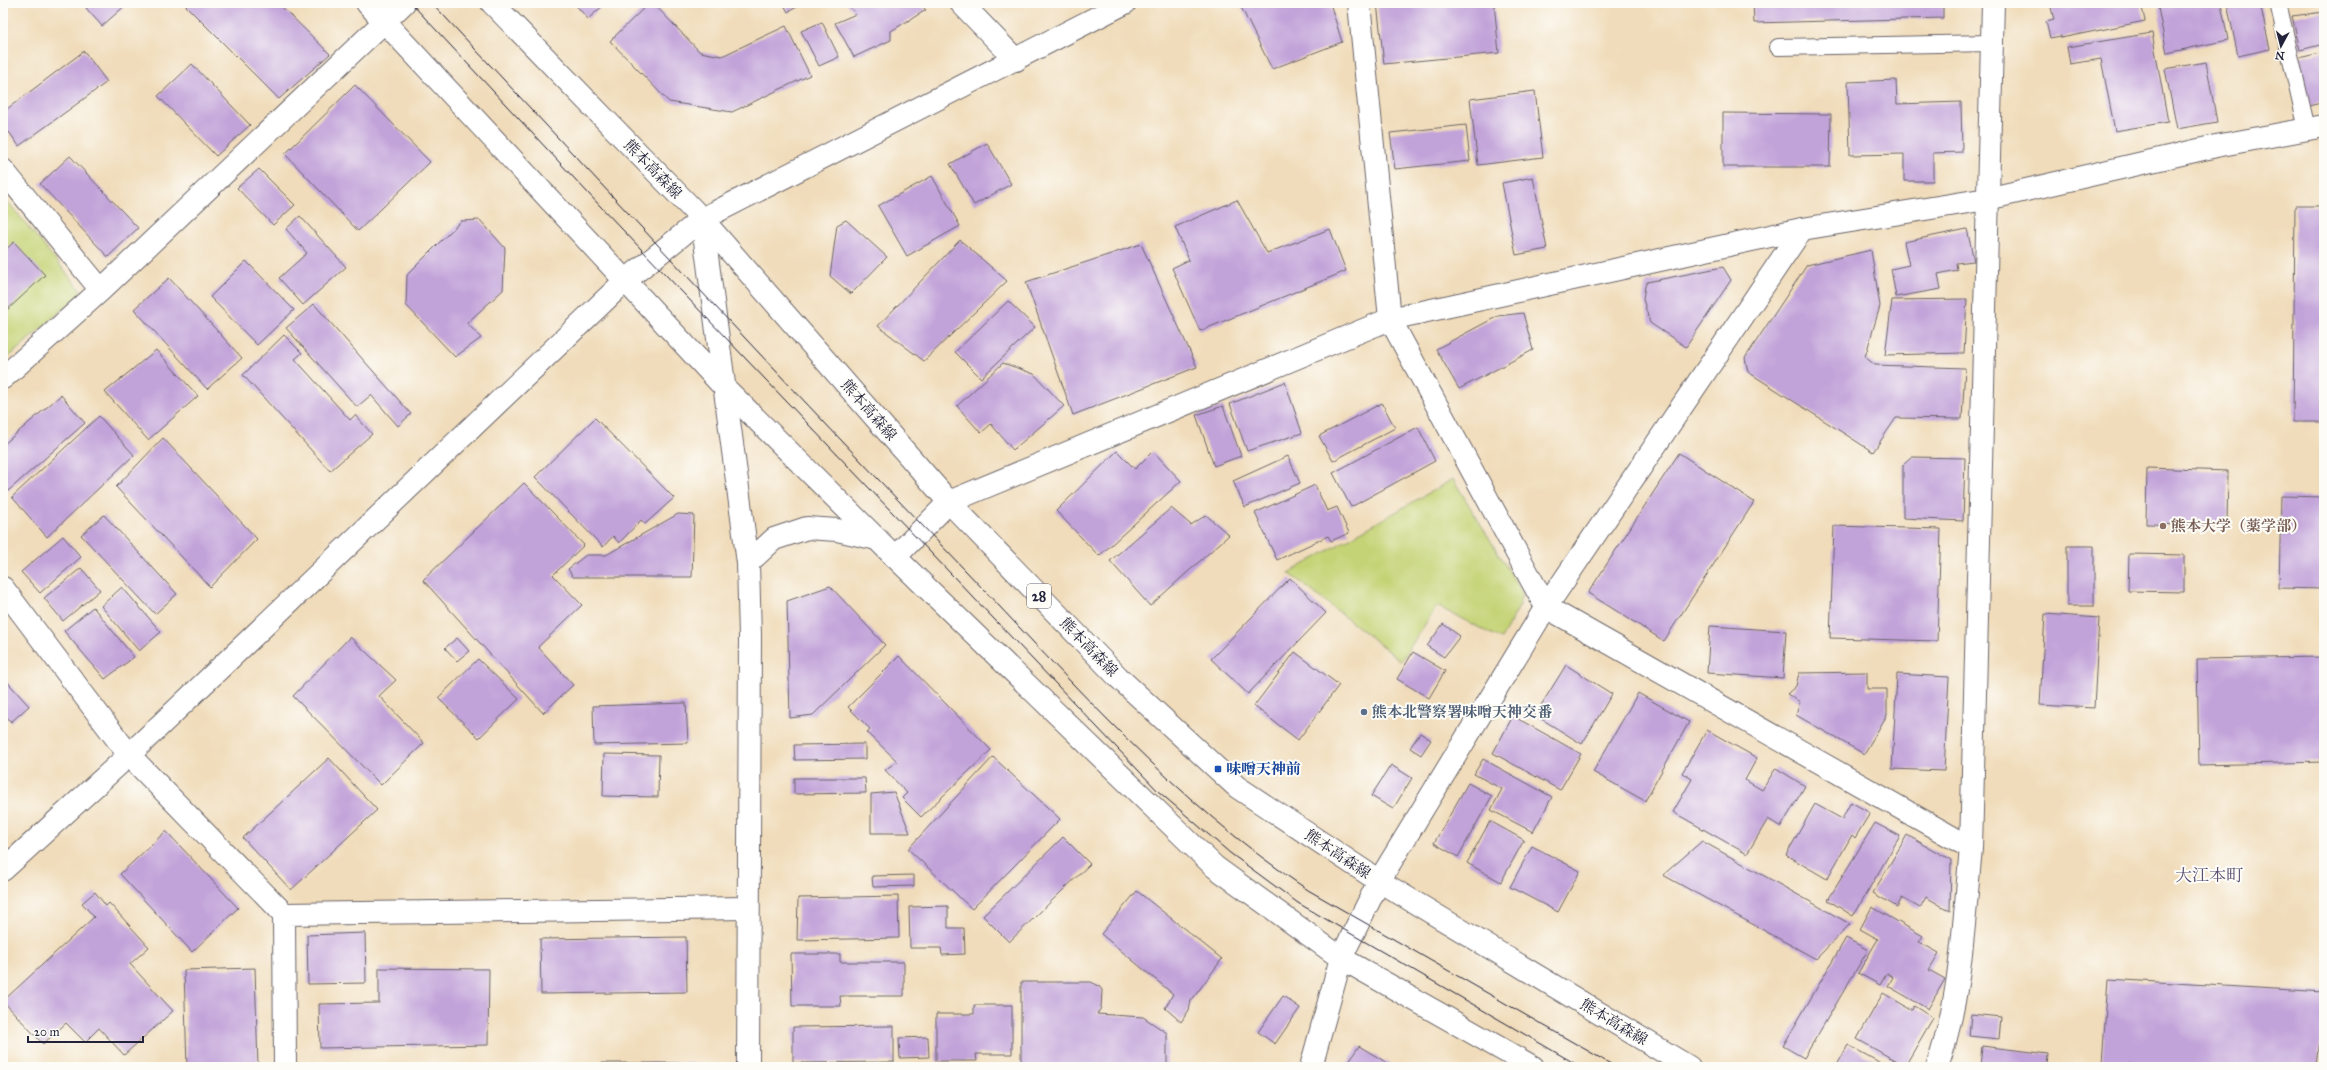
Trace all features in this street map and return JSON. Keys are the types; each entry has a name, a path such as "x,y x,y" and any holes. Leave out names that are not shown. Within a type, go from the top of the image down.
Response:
{"street":[{"path":"367,3 723,386 877,540 1215,867 1341,958 1533,1067"},
{"path":"3,378 101,290 384,20 404,3"},
{"name":"熊本高森線","path":"492,3 702,219 949,502 1118,677 1238,787 1379,881 1689,1067"},
{"path":"961,3 1016,60"},
{"path":"3,870 129,755 626,280 702,219 1125,3"},
{"path":"1359,3 1390,319 1546,607 1971,848"},
{"path":"1937,1067 1948,1037 1964,925 1971,848 1993,3"},
{"path":"895,557 949,502 1390,319 1802,229 1987,199 2216,146 2316,128"},
{"path":"3,170 101,290"},
{"path":"702,219 723,386 748,563 750,636 748,1067"},
{"path":"1311,1067 1341,958 1379,881 1546,607 1802,229"},
{"path":"748,563 774,539 807,528 837,530 877,540"},
{"path":"3,588 129,755 284,914 285,1067"},
{"path":"284,914 748,908"}],"lane":[{"path":"2278,3 2316,128"},
{"path":"1778,47 1992,43"}],"green space":[{"path":"3,196 82,292 3,362"},
{"path":"1453,479 1522,592 1519,607 1501,639 1437,606 1401,661 1289,573"}],"building":[{"path":"92,3 128,3 102,26 86,8"},
{"path":"186,3 278,3 330,54 279,99 185,5"},
{"path":"574,3 606,3 588,19"},
{"path":"649,3 653,3 700,52 722,56 786,26 810,75 732,112 669,102 610,41"},
{"path":"783,3 804,3 788,12"},
{"path":"846,3 919,3 926,10 891,31 891,40 854,57 835,23 856,14"},
{"path":"1239,3 1330,3 1342,42 1272,69"},
{"path":"1377,3 1494,3 1499,53 1384,64"},
{"path":"1753,3 1943,3 1943,18 1754,23"},
{"path":"2050,3 2141,3 2145,21 2061,38 2061,36 2050,38 2046,22 2054,20"},
{"path":"2181,3 2221,3 2228,40 2167,53 2158,8"},
{"path":"2227,3 2260,3 2270,49 2238,56"},
{"path":"2324,12 2324,44 2300,50 2292,16"},
{"path":"822,22 839,57 819,66 801,31"},
{"path":"2152,33 2168,122 2115,131 2101,59 2070,64 2067,47"},
{"path":"84,51 107,82 19,146 9,132 3,137 3,112"},
{"path":"2324,52 2324,102 2310,106 2299,58"},
{"path":"2206,62 2217,122 2177,129 2165,69"},
{"path":"192,64 250,125 216,156 158,96"},
{"path":"1896,80 1897,104 1961,102 1962,152 1933,153 1933,181 1904,181 1904,154 1850,155 1848,82"},
{"path":"355,85 430,162 358,231 285,154"},
{"path":"1535,91 1543,157 1478,165 1470,99"},
{"path":"1723,113 1831,114 1830,167 1723,167"},
{"path":"1466,125 1470,161 1395,169 1390,133"},
{"path":"987,143 1011,184 974,205 950,164"},
{"path":"70,156 138,228 108,257 40,184"},
{"path":"259,169 295,205 273,225 237,188"},
{"path":"932,176 960,226 907,256 878,206"},
{"path":"1533,177 1547,249 1516,255 1502,183"},
{"path":"1237,200 1267,253 1330,229 1346,271 1200,331 1172,268 1189,260 1175,227"},
{"path":"2295,206 2324,206 2324,422 2293,422"},
{"path":"300,216 346,267 303,305 279,278 307,253 286,229"},
{"path":"480,220 505,248 503,290 467,323 481,338 455,357 406,305 407,275 461,221"},
{"path":"846,220 887,257 851,294 830,276 837,225"},
{"path":"1967,229 1974,261 1956,263 1957,270 1938,274 1941,289 1896,297 1891,269 1909,265 1904,242"},
{"path":"960,240 1007,281 924,361 878,326"},
{"path":"14,242 45,275 6,311 3,307 3,252"},
{"path":"1141,244 1197,367 1073,415 1026,282"},
{"path":"1871,250 1880,306 1865,357 1875,365 1965,368 1962,419 1896,418 1873,452 1748,372 1745,358 1807,265"},
{"path":"246,261 294,310 257,345 210,297"},
{"path":"1723,267 1731,280 1686,347 1650,323 1643,299 1647,282"},
{"path":"169,278 242,358 207,389 134,309"},
{"path":"1967,299 1964,353 1885,355 1892,300"},
{"path":"1008,301 1035,327 981,378 955,352"},
{"path":"314,304 411,414 398,426 371,395 357,407 286,328"},
{"path":"1523,313 1533,350 1459,389 1436,349 1498,316"},
{"path":"284,335 302,353 295,359 350,420 355,415 372,434 330,471 243,375"},
{"path":"156,350 198,396 148,440 105,392"},
{"path":"1003,363 1034,374 1064,406 1013,450 991,424 981,433 957,406"},
{"path":"1285,382 1302,433 1247,451 1230,404"},
{"path":"61,395 85,423 8,491 3,485 3,445"},
{"path":"1382,403 1395,428 1333,461 1319,436"},
{"path":"1223,406 1241,456 1214,466 1196,415"},
{"path":"99,416 134,455 47,537 12,497"},
{"path":"595,418 674,498 645,524 641,520 619,543 613,536 603,547 535,477"},
{"path":"1418,427 1435,461 1351,507 1333,473"},
{"path":"163,438 257,539 210,587 116,487"},
{"path":"1117,451 1135,469 1153,451 1181,481 1099,556 1056,511"},
{"path":"1679,453 1754,502 1664,641 1588,593"},
{"path":"1288,456 1300,483 1245,507 1233,481"},
{"path":"1912,457 1965,458 1963,521 1903,518 1903,465"},
{"path":"2147,468 2228,471 2227,526 2146,524"},
{"path":"524,483 584,545 553,575 582,605 538,647 573,685 543,713 423,580"},
{"path":"1315,485 1327,511 1337,507 1349,533 1331,541 1328,536 1277,560 1255,513"},
{"path":"2281,496 2324,497 2324,589 2279,588"},
{"path":"1171,508 1191,525 1206,515 1229,535 1150,606 1110,561"},
{"path":"678,514 694,515 692,577 573,577 568,569 586,555 606,555"},
{"path":"104,515 177,594 155,614 81,535"},
{"path":"1834,526 1941,529 1937,641 1830,638"},
{"path":"63,536 81,557 40,593 21,572"},
{"path":"2067,546 2094,546 2094,606 2067,606"},
{"path":"2129,554 2184,555 2184,592 2128,591"},
{"path":"81,568 100,590 63,621 44,598"},
{"path":"1290,578 1326,613 1248,694 1211,659"},
{"path":"830,586 885,645 813,715 790,718 787,601"},
{"path":"122,587 161,632 139,651 101,606"},
{"path":"93,607 134,657 105,679 64,631"},
{"path":"2045,614 2099,618 2094,708 2040,705"},
{"path":"1443,624 1460,636 1444,657 1427,646"},
{"path":"1710,626 1786,631 1783,678 1707,673"},
{"path":"350,637 396,680 379,696 424,743 381,785 293,696"},
{"path":"457,638 469,651 457,661 445,648"},
{"path":"1295,652 1339,685 1298,740 1254,706"},
{"path":"1413,652 1445,671 1429,698 1397,679"},
{"path":"899,656 991,750 921,817 902,798 907,793 885,770 897,761 867,732 870,729 848,707"},
{"path":"2324,657 2324,762 2199,765 2197,659"},
{"path":"478,659 519,699 479,738 438,698"},
{"path":"1566,665 1612,694 1582,744 1535,715"},
{"path":"1867,672 1867,689 1887,689 1887,715 1864,754 1796,715 1800,702 1787,694 1796,686 1799,673"},
{"path":"1897,674 1949,677 1944,771 1892,769"},
{"path":"3,677 29,706 11,722 3,712"},
{"path":"1638,693 1689,722 1645,801 1593,772"},
{"path":"686,703 688,743 594,745 593,706"},
{"path":"1513,716 1581,754 1560,790 1493,753"},
{"path":"1707,730 1757,758 1745,780 1762,790 1776,768 1805,786 1781,827 1768,819 1747,854 1673,812 1692,779 1682,773"},
{"path":"1420,733 1431,740 1421,755 1410,748"},
{"path":"865,744 865,759 795,760 794,745"},
{"path":"604,754 659,755 658,797 603,796"},
{"path":"993,757 1060,819 972,909 908,849"},
{"path":"329,758 377,810 291,890 243,838"},
{"path":"1483,759 1552,797 1533,832 1491,810 1502,789 1474,774"},
{"path":"1391,765 1412,778 1393,809 1371,796"},
{"path":"794,778 865,778 866,793 794,794"},
{"path":"1468,783 1492,796 1458,857 1434,843"},
{"path":"894,792 910,833 871,833 871,794"},
{"path":"1851,802 1870,813 1855,838 1852,835 1827,879 1786,855 1815,804 1842,819"},
{"path":"1490,821 1524,840 1501,882 1467,863"},
{"path":"1875,823 1900,836 1853,916 1828,900"},
{"path":"166,831 238,908 192,952 120,874"},
{"path":"1907,835 1951,860 1950,911 1926,897 1920,908 1902,898 1897,907 1873,893"},
{"path":"1063,837 1090,864 1009,942 983,916"},
{"path":"1702,841 1850,924 1816,959 1663,875"},
{"path":"1532,846 1580,871 1558,912 1510,887"},
{"path":"914,875 914,886 873,887 872,876"},
{"path":"1137,891 1222,959 1191,1001 1189,1010 1181,1022 1165,1008 1173,994 1101,934"},
{"path":"95,892 106,906 109,903 149,947 130,964 173,1011 124,1055 99,1028 85,1042 66,1023 43,1044 3,1001 94,917 82,903"},
{"path":"898,896 899,938 797,940 798,898"},
{"path":"948,906 948,928 964,928 965,954 942,955 941,948 910,948 909,907"},
{"path":"1872,907 1923,936 1919,942 1939,953 1929,970 1945,979 1928,1009 1888,986 1893,977 1887,973 1880,985 1858,973 1878,939 1860,929"},
{"path":"365,933 366,983 308,984 307,935"},
{"path":"686,937 687,992 541,994 540,939"},
{"path":"1846,938 1868,950 1804,1058 1783,1046"},
{"path":"791,954 840,954 840,962 904,962 904,996 840,996 841,1006 792,1006"},
{"path":"255,968 258,1067 187,1067 184,970"},
{"path":"379,968 489,969 488,1045 320,1048 319,1004 379,1003"},
{"path":"2108,979 2324,992 2324,1016 2318,1064 2324,1067 2152,1067 2102,1063"},
{"path":"1021,982 1091,982 1099,986 1102,990 1101,1008 1097,1014 1143,1017 1167,1033 1167,1067 1021,1067"},
{"path":"1883,993 1912,1010 1914,1006 1933,1018 1905,1066 1857,1039"},
{"path":"1283,996 1300,1008 1275,1044 1258,1032"},
{"path":"974,1005 1012,1005 1012,1054 976,1054 977,1061 936,1061 936,1014 974,1014"},
{"path":"1971,1014 2001,1017 1999,1039 1969,1036"},
{"path":"894,1026 894,1062 793,1063 793,1027"},
{"path":"928,1037 929,1057 900,1058 899,1038"},
{"path":"1848,1045 1888,1067 1836,1067"},
{"path":"1359,1046 1394,1067 1345,1067"},
{"path":"1982,1046 2049,1054 2048,1067 1980,1067"},
{"path":"602,1063 705,1063 705,1067 602,1067"}],"tram line":[{"path":"411,3 601,207 1159,792 1230,853 1298,903 1581,1067"},
{"path":"432,3 764,358 1086,698 1170,780 1214,819 1260,856 1308,890 1616,1067"}],"place":[{"name":"熊本大学（薬学部）","path":"2163,526"},
{"name":"熊本北警察署味噌天神交番","path":"1364,712"},
{"name":"味噌天神前","path":"1218,769"}],"district":[{"name":"大江本町","path":"2209,875"}]}
